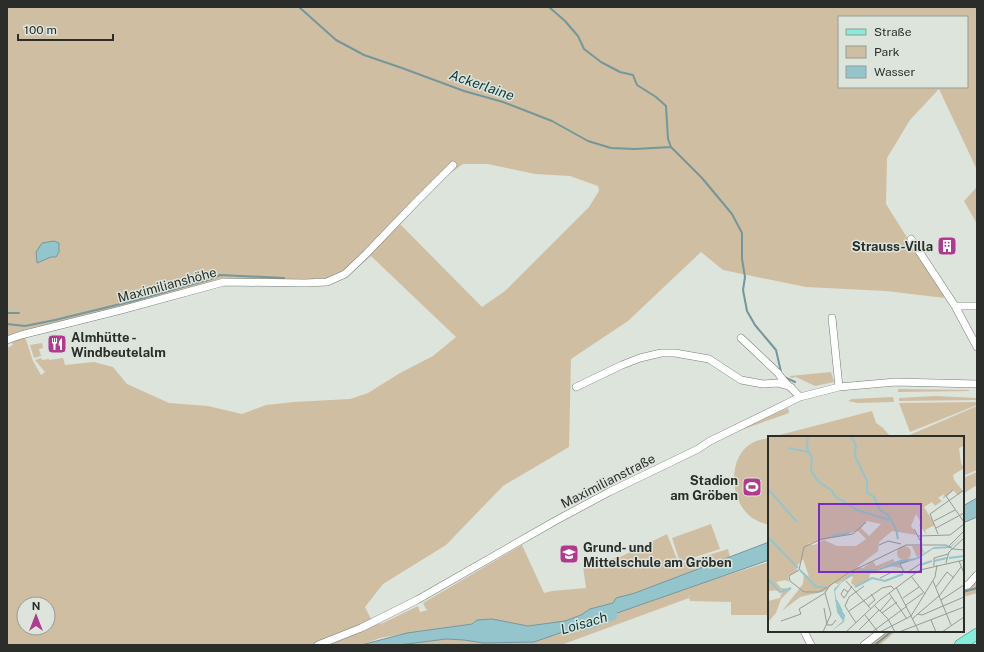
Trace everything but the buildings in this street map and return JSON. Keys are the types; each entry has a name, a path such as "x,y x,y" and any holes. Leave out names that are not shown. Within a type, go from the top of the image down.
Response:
{"main road":[{"path":"960,645 977,634"}],"street":[{"name":"Maximilianshöhe","path":"10,339 224,282 305,284 327,282 344,274 366,254 453,165"},
{"path":"911,239 955,306 977,347"},
{"path":"955,306 977,306"},
{"path":"832,318 839,387"},
{"path":"740,338 778,373 800,397"},
{"path":"576,387 622,365 640,358 661,353 688,355 709,359 741,380 763,384 778,383 791,387"},
{"name":"Maximilianstraße","path":"318,645 361,628 396,611 449,583 608,492 698,449 710,441 800,397 839,387 896,382 977,384"},
{"path":"964,586 968,585 977,575"},
{"path":"804,632 811,645"},
{"path":"864,645 881,632"}],"green space":[{"path":"7,7 977,7 977,170 939,89 910,120 887,158 886,204 945,298 886,291 806,287 723,270 701,252 628,321 571,359 569,447 503,486 446,545 383,584 365,607 374,625 383,623 418,606 420,612 428,610 423,603 522,545 544,593 586,588 583,567 622,556 667,534 679,564 728,549 730,557 635,593 616,598 613,603 590,609 581,615 565,621 528,626 492,619 477,620 471,624 380,638 361,645 7,645 7,348 13,345 11,340 25,337 33,361 41,375 45,372 35,360 41,358 42,360 49,360 63,358 65,365 94,362 113,367 127,384 169,403 208,406 242,414 266,405 350,399 368,393 400,373 433,356 456,337 371,256 344,278 335,283 317,278 312,280 231,279 93,315 17,332 7,336","holes":["463,164 488,164 535,174 570,176 598,186 599,191 589,207 505,291 482,307 400,224 449,174"]},
{"path":"977,187 977,224 964,201"},
{"path":"42,343 43,348 39,349 41,356 34,358 30,345"},
{"path":"831,372 834,382 815,386 796,377 791,378 790,376"},
{"path":"898,389 969,390 969,391 898,392"},
{"path":"936,396 977,398 977,400 899,401 899,398"},
{"path":"893,397 894,402 858,403 848,401 852,399"},
{"path":"977,402 977,405 910,432 899,403"},
{"path":"977,406 977,470 964,476 964,436 907,436"},
{"path":"788,408 789,413 744,429 744,428"},
{"path":"872,411 876,423 890,436 776,436"},
{"name":"Stadion am Gröben","path":"768,438 768,525 759,522 746,512 740,502 734,480 735,468 739,457 745,448 756,441"},
{"path":"977,472 977,485 964,493 964,478"},
{"path":"711,524 720,549 680,562 672,538"},
{"path":"768,562 768,615 731,615 731,602 690,601 689,597 561,645 399,645 446,639 484,643 534,642 706,582"},
{"path":"977,583 977,593 964,597 964,588"},
{"path":"883,632 895,632 880,645 866,645"}],"water":[{"path":"54,241 59,243 59,252 56,257 51,257 37,263 36,252 42,243"},
{"path":"977,498 977,517 964,523 964,505"},
{"path":"768,542 768,560 534,642 484,643 446,639 399,645 361,645 407,633 472,624 477,620 492,619 528,626 565,621 581,615 590,609 613,603 616,598 635,593"}],"waterway":[{"name":"Ackerlaine","path":"299,7 336,40 364,55 464,91 503,102 552,121 588,141 611,148 635,149 671,147"},
{"path":"549,7 565,21 578,36 584,49 601,62 620,72 633,75 637,85 656,97 666,106 668,139 671,147 702,178 732,214 742,233 742,259 745,277 743,290 747,311 755,325 776,350 781,372"},
{"path":"7,324 25,326 55,320 133,301 211,279 220,275 284,278"},
{"path":"7,313 19,313"},
{"path":"784,377 795,382"},
{"path":"964,592 977,588"},
{"name":"Loisach","path":"575,626 591,623 612,615"},
{"path":"875,645 891,632"}],"place":[{"name":"Strauss-Villa","path":"947,246"},
{"name":"Almhütte - Windbeutelalm","path":"57,344"},
{"name":"Stadion am Gröben","path":"752,487"},
{"name":"Grund- und Mittelschule am Gröben","path":"569,554"}]}
